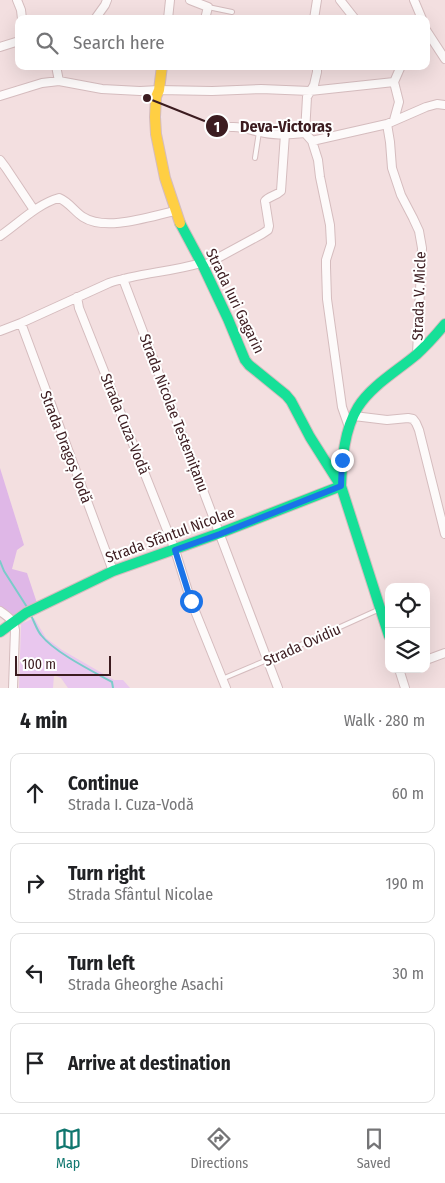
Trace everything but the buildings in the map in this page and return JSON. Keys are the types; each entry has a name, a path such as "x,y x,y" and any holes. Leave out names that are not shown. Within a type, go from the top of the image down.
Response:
{"street":[{"path":"17,0 22,15"},
{"path":"97,15 107,0"},
{"path":"168,15 170,0"},
{"path":"190,0 208,7 207,15"},
{"path":"315,15 317,0"},
{"path":"340,0 352,15"},
{"path":"414,0 420,15"},
{"path":"430,36 445,59"},
{"path":"0,47 15,42"},
{"path":"57,70 59,81"},
{"name":"Strada Iuri Gagarin","path":"162,70 159,90 156,97 156,134 165,178 181,226 202,264 245,360 291,401 296,414 341,486 386,628"},
{"path":"316,70 314,85 307,97 305,133 312,141 318,160 330,225 331,244 326,260 327,299 342,407 349,428"},
{"path":"394,120 399,102 394,82 399,70"},
{"path":"0,96 59,81 102,88 140,91 261,89 310,91 394,82"},
{"path":"399,102 412,113"},
{"path":"312,141 387,124 426,107 437,104 445,105"},
{"name":"Strada V. Micle","path":"387,124 392,168 401,196 416,224 422,248 417,354"},
{"path":"232,128 239,126 259,132 305,133"},
{"path":"0,331 109,283 202,264 268,230 265,201 280,191 285,134"},
{"path":"0,160 34,210"},
{"path":"0,236 34,210 59,198 92,222 108,224 127,222 175,211"},
{"name":"Strada Nicolae Testemițanu","path":"123,279 278,688"},
{"name":"Strada Cuza-Vodă","path":"77,297 79,308 175,550 191,601 226,688"},
{"name":"Strada Dragoș Vodă","path":"20,323 113,571"},
{"path":"341,486 342,460 349,428 358,407 369,393 417,354 445,324"},
{"path":"354,416 387,420 413,419 420,430 445,534"},
{"name":"Strada Sfântul Nicolae","path":"0,632 30,611 113,571 220,534 341,486"},
{"path":"0,611 13,622 15,630 13,688"},
{"path":"430,659 445,653"},
{"path":"400,673 405,688"}],"lane":[{"path":"208,7 232,12"},
{"path":"255,158 259,132"},
{"name":"Strada Ovidiu","path":"222,679 380,609"}],"shaded area":[{"path":"0,468 24,545 17,550 12,569 27,573 37,603 12,616 0,607"},
{"path":"34,618 46,638 62,650 114,680 123,680 130,688 68,688 61,678 54,675 53,688 19,688 21,624"}],"waterway":[{"path":"0,561 4,571 27,607"},
{"path":"30,614 39,633 47,641 74,661 112,682 113,688"}],"traffic: fast":[{"path":"180,223 203,266 245,360 291,401 310,437 341,486 386,628"},
{"path":"0,632 26,613 113,571 220,533 341,486 343,456 347,435 353,416 363,399 420,352 445,324"}],"traffic: slow":[{"path":"162,70 159,90 156,97 156,134 165,178 180,223"}],"place":[{"name":"Deva-Victoraș","path":"147,98"}],"route":[{"path":"191,601 175,550 341,486 342,460"}]}
